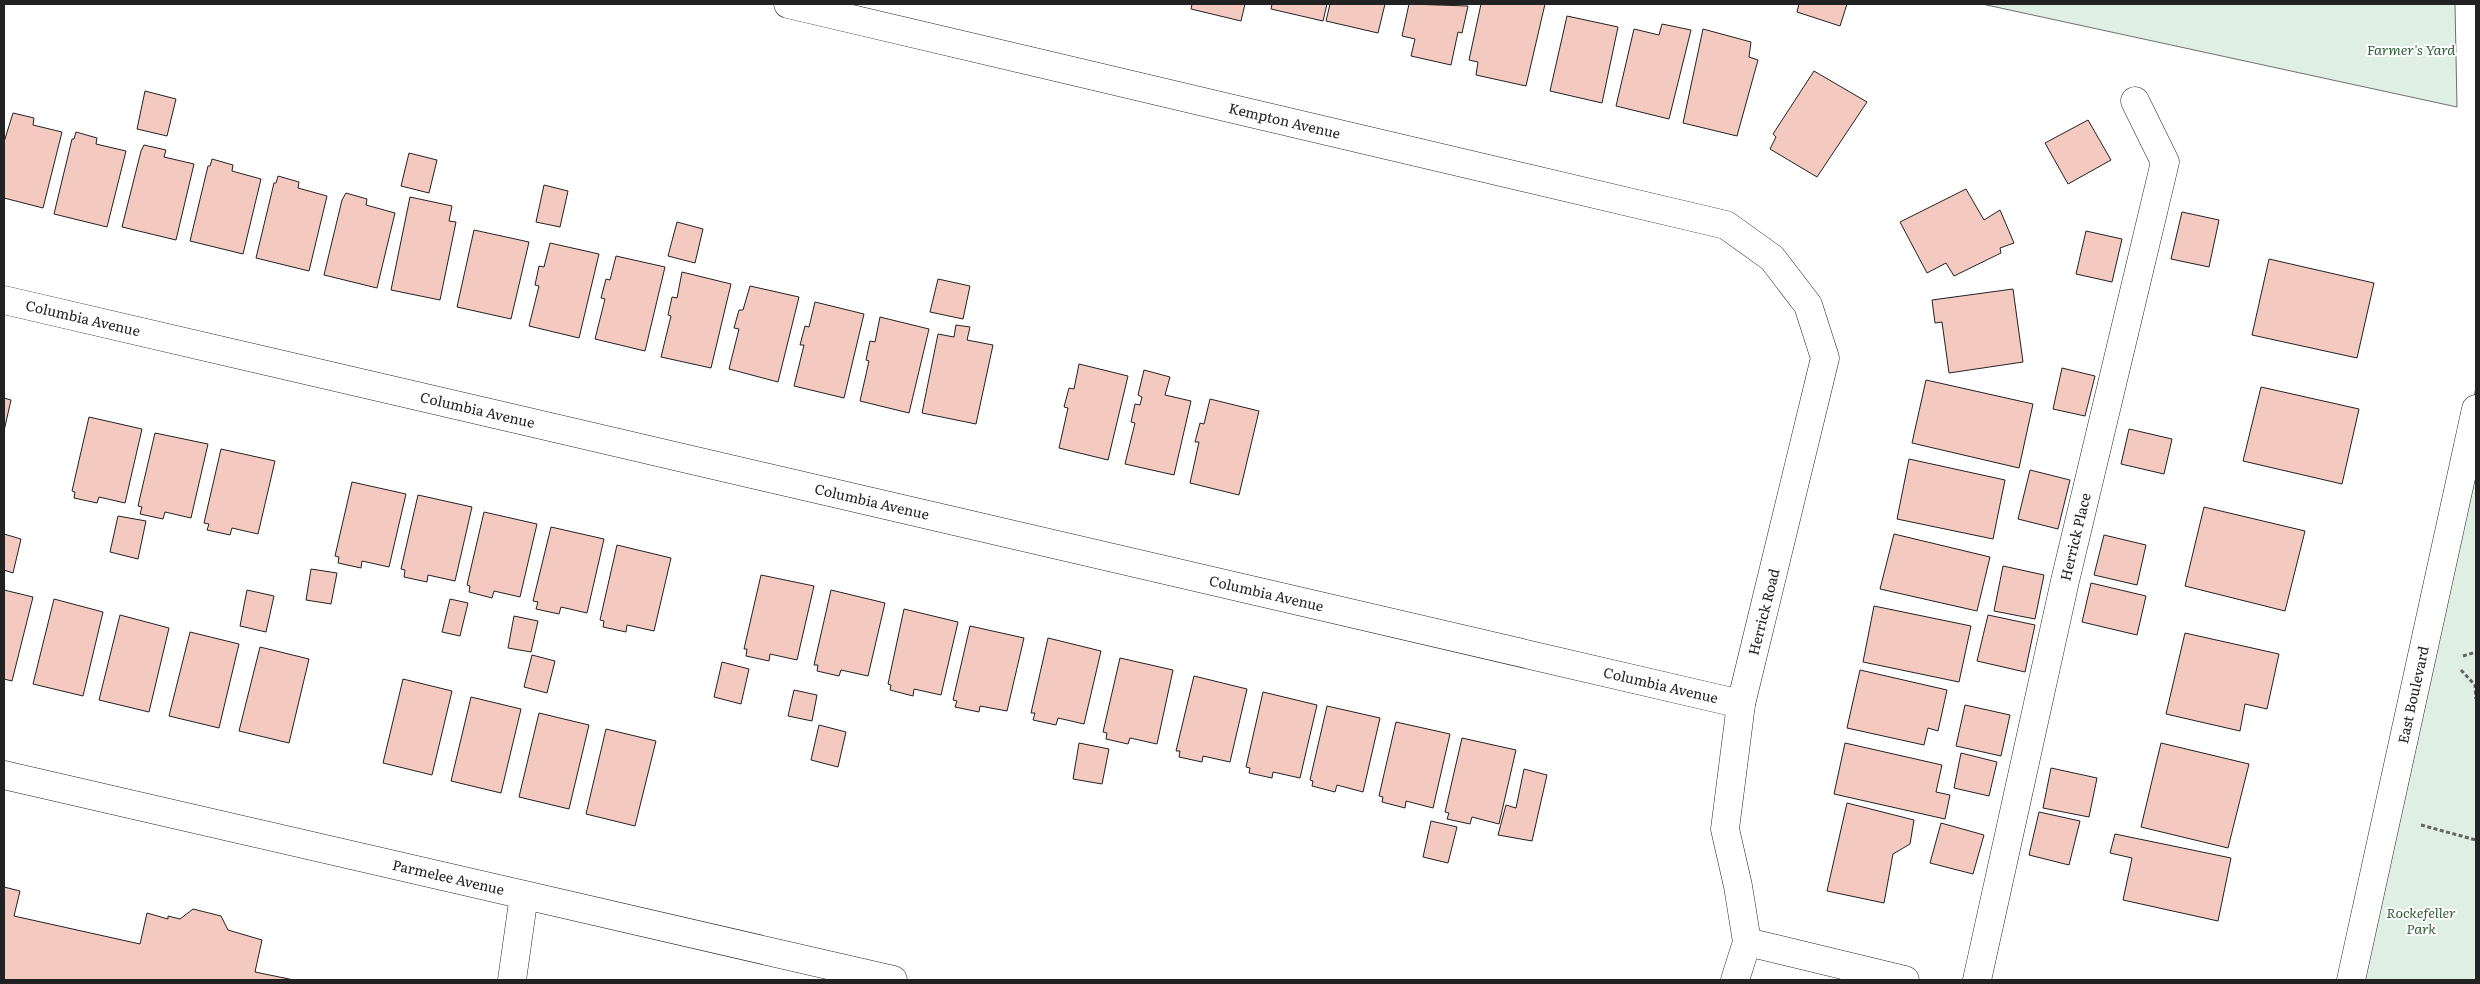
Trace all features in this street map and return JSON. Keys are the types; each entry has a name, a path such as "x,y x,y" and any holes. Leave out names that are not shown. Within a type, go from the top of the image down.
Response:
{"street":[{"name":"Kempton Avenue","path":"788,4 1726,225 1772,258"},
{"name":"Herrick Place","path":"1977,980 2065,581 2165,162 2135,101"},
{"name":"Herrick Road","path":"1736,980 1747,942 1738,886 1725,829 1741,704 1825,358 1808,305 1772,258"},
{"name":"Columbia Avenue","path":"4,300 1741,704"},
{"name":"East Boulevard","path":"2351,980 2476,409"},
{"name":"Parmelee Avenue","path":"4,775 893,980"},
{"path":"512,980 524,895"},
{"path":"1747,942 1905,980"}],"path":[{"path":"2463,656 2476,652"},
{"path":"2460,670 2474,685 2476,699"},
{"path":"2420,825 2476,840"}],"green space":[{"name":"Farmer's Yard","path":"1982,4 2455,4 2457,107"},
{"name":"Rockefeller Park","path":"2476,387 2476,980 2355,980 2356,958"}],"building":[{"path":"1192,4 1245,4 1241,21 1191,9"},
{"path":"1272,4 1327,4 1323,21 1271,9"},
{"path":"1330,4 1385,4 1378,33 1326,21"},
{"path":"1409,4 1468,6 1462,33 1458,32 1451,65 1411,56 1415,39 1402,36"},
{"path":"1481,4 1545,4 1526,86 1476,75 1478,62 1469,60"},
{"path":"1799,4 1847,4 1840,26 1797,12"},
{"path":"1567,16 1618,27 1602,103 1550,91"},
{"path":"1662,24 1691,30 1669,119 1616,106 1634,29 1659,35"},
{"path":"1703,29 1751,42 1749,57 1758,60 1737,136 1683,123"},
{"path":"1814,71 1867,102 1817,177 1770,149 1776,137 1773,134"},
{"path":"145,91 176,99 167,136 137,129"},
{"path":"13,113 34,118 33,125 62,132 43,208 4,198 4,142"},
{"path":"2088,120 2111,160 2068,184 2045,143"},
{"path":"76,132 97,138 96,144 126,151 107,227 54,214 72,139 74,139"},
{"path":"144,145 166,150 164,157 194,164 176,240 122,227"},
{"path":"409,153 437,160 429,193 401,186"},
{"path":"212,159 233,165 232,171 261,179 243,254 190,241 208,166 210,166"},
{"path":"278,176 299,182 298,188 327,196 309,271 256,258 274,183 276,183"},
{"path":"544,185 568,191 560,227 536,222"},
{"path":"1966,189 1984,220 2000,210 2014,243 2000,248 2001,253 1954,276 1946,263 1927,273 1900,222"},
{"path":"346,193 367,199 366,205 395,213 377,288 324,275 342,200"},
{"path":"410,197 452,206 449,221 456,222 440,300 391,290"},
{"path":"2182,212 2219,220 2209,267 2171,259"},
{"path":"677,222 703,229 695,263 668,256"},
{"path":"474,230 529,242 511,319 457,307"},
{"path":"2086,231 2122,239 2112,282 2076,274"},
{"path":"550,243 599,254 579,338 529,326 539,286 535,285 539,266 544,267"},
{"path":"616,256 665,267 645,351 595,339 605,299 601,298 606,279 610,280"},
{"path":"2269,259 2374,283 2357,358 2252,335"},
{"path":"682,272 731,284 711,368 661,357 671,316 668,315 672,297 677,298"},
{"path":"938,279 970,286 963,319 930,312"},
{"path":"750,286 799,297 778,382 729,369 739,329 734,328 739,310 743,310"},
{"path":"2013,289 2023,362 1949,373 1942,322 1935,323 1932,300"},
{"path":"815,302 864,314 844,398 794,386 804,345 800,345 805,326 809,327"},
{"path":"880,317 929,329 909,413 860,401 869,361 866,360 870,341 875,342"},
{"path":"956,325 970,327 967,340 993,345 976,424 922,413 938,334 954,337"},
{"path":"1079,364 1128,376 1108,460 1059,448 1068,408 1064,407 1069,388 1074,389"},
{"path":"2062,368 2095,376 2085,416 2053,409"},
{"path":"1144,370 1170,377 1165,395 1191,401 1174,475 1125,464 1135,423 1131,422 1135,404 1140,405 1142,397 1138,395"},
{"path":"1926,380 2033,404 2019,468 1912,443"},
{"path":"2261,387 2359,409 2342,484 2243,461"},
{"path":"4,398 11,400 4,431"},
{"path":"1210,399 1259,411 1239,495 1190,483 1199,442 1195,442 1200,423 1204,424"},
{"path":"89,417 142,429 125,503 99,497 97,503 74,498 75,492 72,491"},
{"path":"2129,429 2172,439 2164,474 2121,464"},
{"path":"155,433 208,444 191,518 165,512 163,519 140,514 142,507 138,506"},
{"path":"221,449 275,461 258,534 232,528 230,535 207,530 209,524 204,523"},
{"path":"1909,459 2005,480 1993,539 1897,519"},
{"path":"2030,470 2070,480 2058,529 2018,519"},
{"path":"352,482 406,494 389,567 362,561 361,568 338,563 339,557 335,556"},
{"path":"418,495 472,507 455,581 428,575 427,582 404,577 405,570 401,569"},
{"path":"2204,507 2305,531 2285,611 2185,586"},
{"path":"484,512 537,524 520,597 494,591 492,598 469,592 470,586 467,585"},
{"path":"118,516 146,521 138,559 110,552"},
{"path":"551,527 604,539 587,613 561,607 559,614 536,609 538,602 533,601"},
{"path":"4,534 21,539 13,573 4,570"},
{"path":"1894,534 1990,557 1977,611 1880,589"},
{"path":"2104,535 2146,545 2137,585 2094,575"},
{"path":"617,545 671,558 654,631 627,625 626,632 603,627 604,621 600,620"},
{"path":"2003,566 2044,575 2035,619 1994,611"},
{"path":"311,569 337,573 331,604 306,600"},
{"path":"761,575 814,586 797,660 770,654 769,661 746,656 747,649 744,649"},
{"path":"2091,583 2146,596 2137,635 2082,622"},
{"path":"4,590 33,597 12,681 4,679"},
{"path":"247,590 274,596 266,632 240,626"},
{"path":"831,590 885,603 868,676 841,670 839,676 817,671 818,665 814,665"},
{"path":"54,599 103,612 83,696 33,684"},
{"path":"450,599 468,603 460,636 442,632"},
{"path":"1874,606 1971,626 1959,682 1863,662"},
{"path":"904,609 958,622 941,695 914,689 913,696 890,690 891,685 888,684"},
{"path":"120,615 169,628 149,712 99,700"},
{"path":"1988,615 2035,625 2025,672 1977,661"},
{"path":"514,616 538,621 531,652 508,648"},
{"path":"970,626 1024,638 1007,711 980,706 979,712 955,707 957,701 953,700"},
{"path":"190,632 239,644 219,728 169,716"},
{"path":"2185,633 2279,654 2267,709 2245,704 2240,731 2166,714"},
{"path":"1048,638 1101,651 1084,724 1058,718 1056,725 1033,720 1035,713 1031,713"},
{"path":"260,647 309,659 289,743 239,731"},
{"path":"532,655 555,661 547,693 524,687"},
{"path":"1120,658 1173,670 1157,744 1130,738 1128,744 1106,739 1107,733 1103,732"},
{"path":"722,662 749,669 741,704 714,697"},
{"path":"1860,670 1947,690 1938,731 1928,728 1924,745 1847,728"},
{"path":"1194,676 1247,689 1230,762 1203,756 1202,762 1179,757 1180,751 1176,751"},
{"path":"403,679 452,691 432,775 383,763"},
{"path":"794,690 817,695 812,721 788,716"},
{"path":"1263,692 1317,705 1300,778 1273,772 1272,778 1249,773 1250,768 1246,767"},
{"path":"471,697 521,709 501,793 451,781"},
{"path":"1965,705 2010,715 2001,756 1956,746"},
{"path":"1327,706 1380,718 1363,792 1337,785 1335,792 1312,786 1313,781 1310,780"},
{"path":"539,713 589,725 569,809 519,797"},
{"path":"1396,722 1450,734 1433,808 1406,801 1405,808 1382,802 1383,797 1379,796"},
{"path":"819,725 846,732 838,767 811,760"},
{"path":"606,729 656,741 635,826 586,814"},
{"path":"1462,738 1516,750 1499,824 1472,817 1470,824 1447,819 1449,813 1445,812"},
{"path":"1079,743 1109,749 1102,784 1073,779"},
{"path":"1845,743 1942,765 1936,792 1950,795 1945,819 1834,794"},
{"path":"2161,743 2249,764 2228,848 2141,827"},
{"path":"1961,753 1997,762 1989,796 1954,788"},
{"path":"2051,768 2097,778 2089,817 2043,808"},
{"path":"1524,769 1547,775 1532,841 1498,835 1506,805 1516,808"},
{"path":"1847,803 1914,820 1910,844 1893,854 1884,903 1827,891"},
{"path":"2039,812 2080,821 2069,865 2029,855"},
{"path":"1431,821 1457,827 1448,863 1423,857"},
{"path":"1941,823 1984,835 1973,874 1930,863"},
{"path":"2115,834 2231,858 2218,921 2123,900 2132,858 2110,853"},
{"path":"4,887 20,891 14,916 140,944 147,913 168,919 168,916 180,919 193,909 221,916 228,930 262,940 255,972 294,980 4,980"}]}
